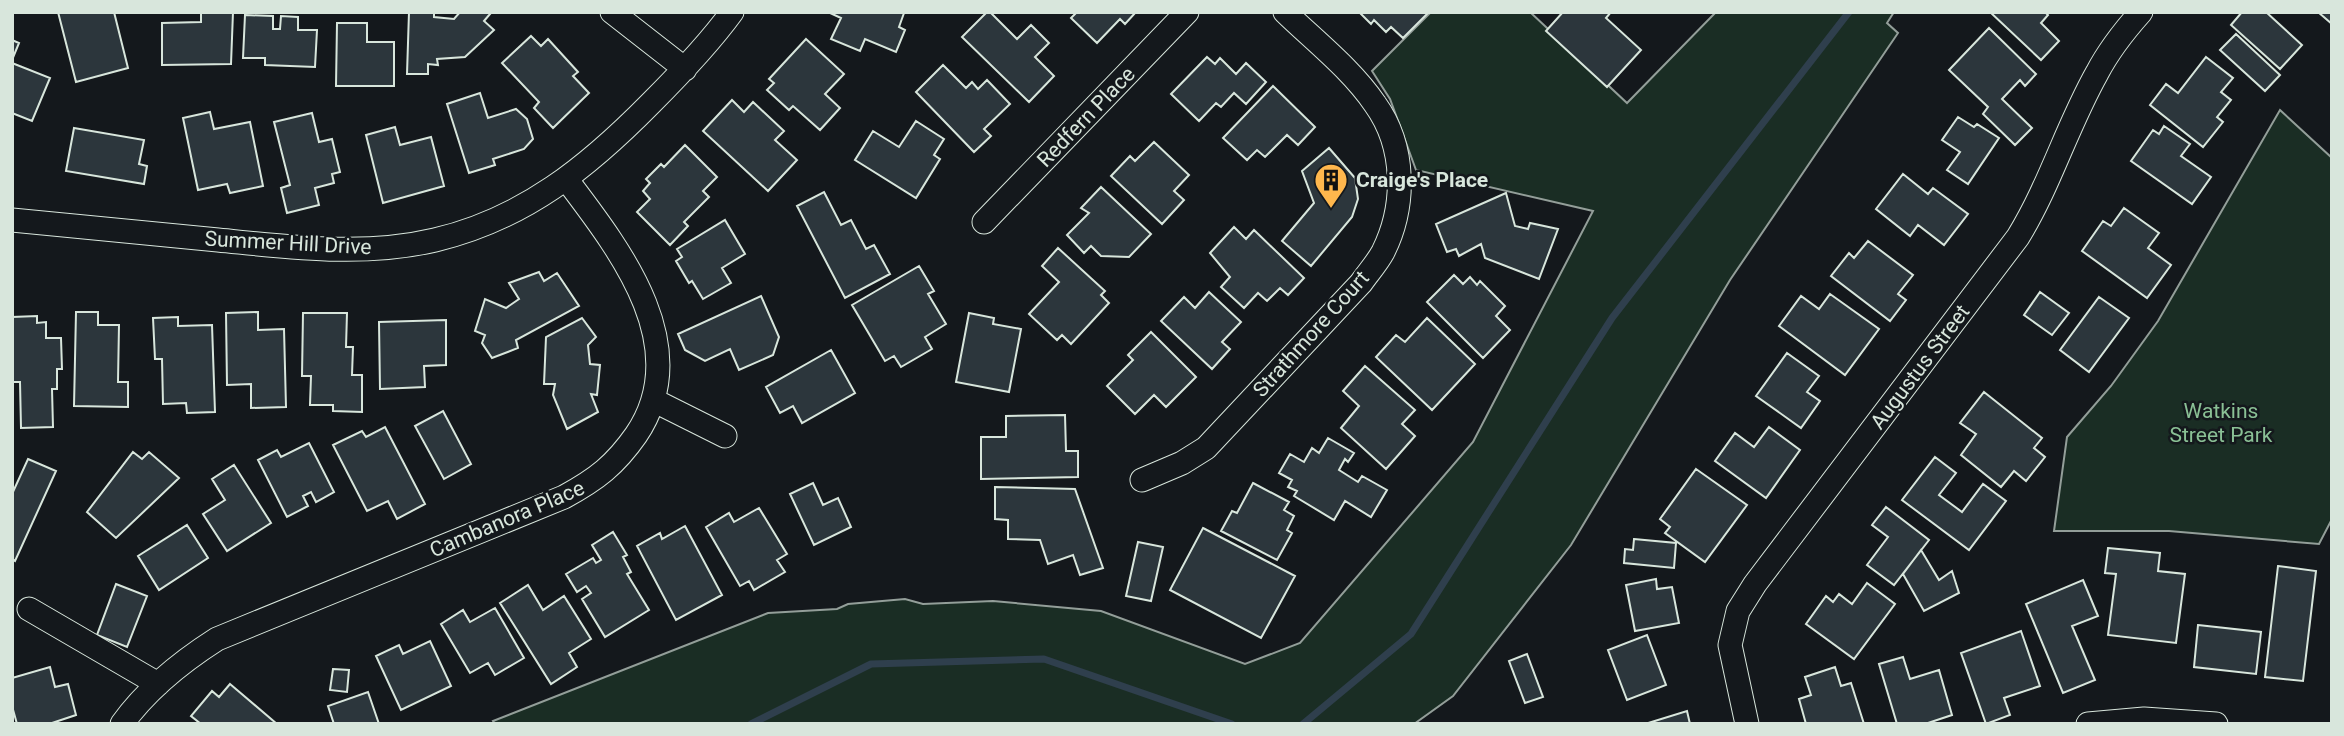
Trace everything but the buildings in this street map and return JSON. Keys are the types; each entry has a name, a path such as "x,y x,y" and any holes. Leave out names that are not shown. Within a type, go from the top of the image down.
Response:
{"street":[{"path":"612,12 685,69"},
{"name":"Summer Hill Drive","path":"12,220 296,248 346,250 394,247 435,240 479,227 520,208 567,180 623,132 685,69 732,12"},
{"name":"Redfern Place","path":"984,222 1187,12"},
{"name":"Strathmore Court","path":"1142,480 1182,463 1206,448 1361,283 1382,253 1393,228 1400,199 1393,137 1377,106 1360,84 1285,12"},
{"name":"Augustus Street","path":"1747,724 1730,645 1738,611 1755,584 2018,237 2035,209 2096,73 2119,37 2141,12"},
{"name":"Cambanora Place","path":"122,724 158,684 188,658 227,635 565,497 595,481 620,458 643,425 655,401 659,372 657,345 652,321 641,292 597,219 567,180"},
{"path":"655,401 725,436"},
{"path":"29,609 158,684"},
{"path":"2088,724 2144,719 2216,724"}],"green space":[{"path":"1431,12 1530,12 1627,103 1716,12 1894,12 1887,23 1898,33 1730,280 1571,545 1453,696 1414,724 495,724 493,721 768,613 837,609 848,604 905,599 923,604 993,601 1101,611 1245,664 1300,643 1473,442 1593,211 1416,170 1390,99 1372,71"},
{"name":"Watkins Street Park","path":"2280,110 2332,158 2332,519 2319,544 2169,531 2054,531 2067,437 2111,386 2158,321"}],"waterway":[{"path":"1303,724 1411,634 1612,318 1849,12"},
{"path":"751,724 871,664 1044,659 1232,724"}],"place":[{"name":"Craige's Place","path":"1331,210"}]}
